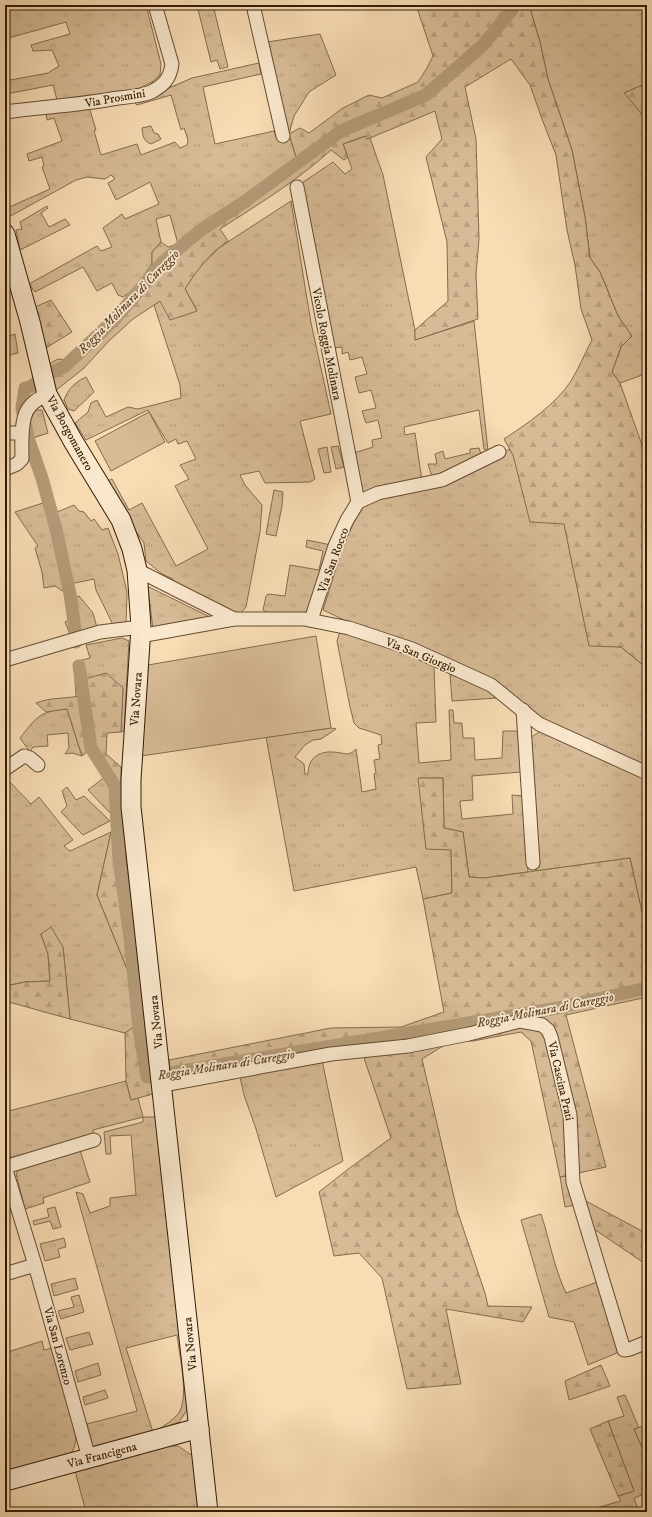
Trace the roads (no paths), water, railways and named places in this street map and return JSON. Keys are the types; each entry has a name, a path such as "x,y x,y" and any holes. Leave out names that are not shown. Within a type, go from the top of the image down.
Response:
{"main road":[{"name":"Via Borgomanero","path":"5,234 30,322 45,384 73,442 121,520 132,549 137,570 141,631"},
{"name":"Via Novara","path":"141,631 131,780 132,807 208,1512"},
{"name":"Via Francigena","path":"5,1482 199,1428"}],"street":[{"name":"Via Prosmini","path":"5,112 84,104 132,96 150,92 163,83 171,74 172,64 155,5"},
{"path":"253,5 284,136"},
{"name":"Vicolo Roggia Molinara","path":"297,187 358,502"},
{"path":"5,469 17,464 22,459 22,430 26,413 38,399 45,384"},
{"path":"5,433 22,430"},
{"path":"358,502 378,493 442,480 498,452"},
{"name":"Via San Rocco","path":"311,620 335,546 347,520 358,502"},
{"path":"137,570 234,619"},
{"path":"5,660 100,632 141,631 234,619 311,620"},
{"name":"Via San Giorgio","path":"311,620 349,628 412,649 491,684 539,724 647,773"},
{"path":"522,710 533,863"},
{"path":"5,770 24,756 30,758 38,765"},
{"name":"Via Cascina Prati","path":"162,1078 331,1054 408,1046 469,1034 520,1021 542,1025 548,1030 551,1037 570,1115 573,1182 624,1350 647,1342"},
{"path":"5,1167 94,1140"},
{"name":"Via San Lorenzo","path":"5,1167 35,1265 89,1458"},
{"path":"5,1274 35,1265"}],"waterway":[{"name":"Roggia Molinara di Cureggio","path":"76,642 70,594 56,529 42,478 28,438 22,408 25,388 30,387 48,374 64,367 115,319 163,262 201,230 244,202 341,131 426,95 483,45 512,10 512,5"},
{"name":"Roggia Molinara di Cureggio","path":"79,666 91,748 115,786 119,860 130,938 139,1029 147,1077 557,1008 647,988"}]}
